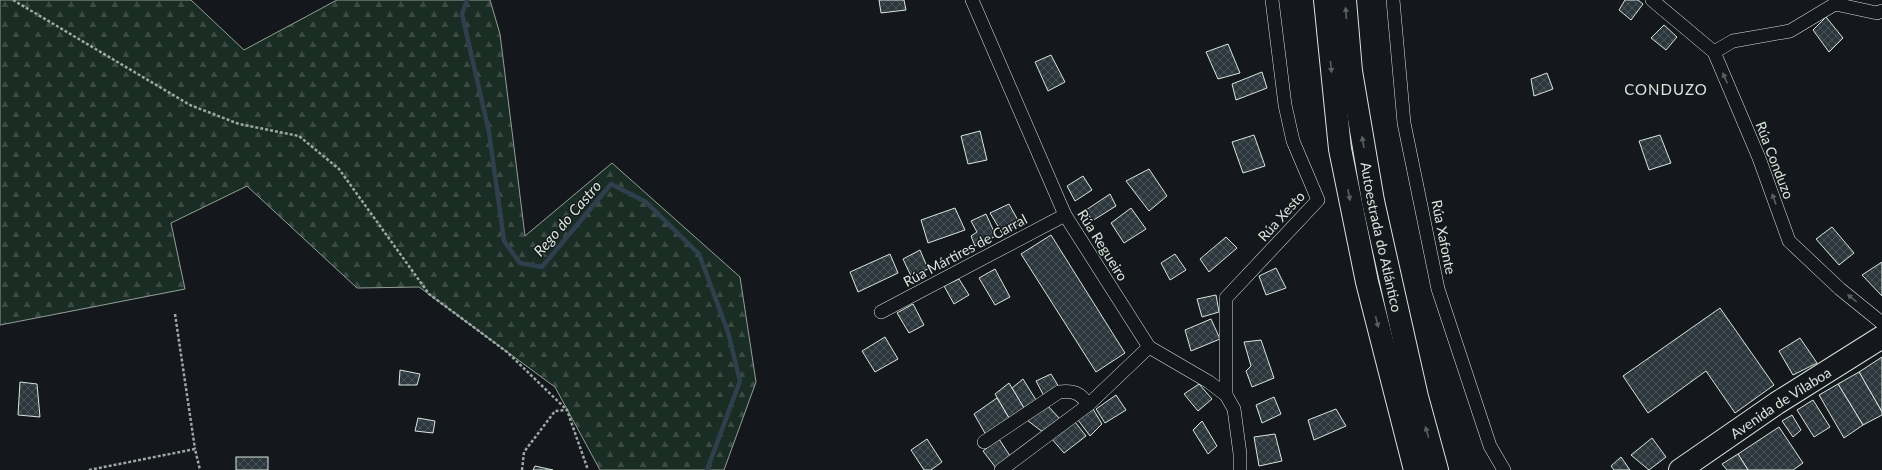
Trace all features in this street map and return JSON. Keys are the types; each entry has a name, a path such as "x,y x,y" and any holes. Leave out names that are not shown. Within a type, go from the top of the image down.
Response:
{"highway":[{"name":"Autoestrada do Atlántico","path":"1325,0 1340,149 1367,282 1415,470"},
{"name":"Autoestrada do Atlántico","path":"1345,0 1351,71 1373,201 1417,396 1437,470"},
{"name":"Avenida de Vilaboa","path":"1680,470 1777,403 1882,337"}],"street":[{"name":"Rúa Regueiro","path":"972,0 1065,215 1149,347 1209,382 1226,396 1234,409 1240,454 1240,470"},
{"name":"Rúa Xesto","path":"1226,396 1226,298 1318,200 1293,141 1285,105 1272,0"},
{"name":"Rúa Xafonte","path":"1393,0 1404,123 1438,289 1490,446 1504,470"},
{"name":"Rúa Conduzo","path":"1652,0 1714,52 1758,158 1789,241 1840,289 1882,323"},
{"path":"1714,52 1733,41 1790,31 1835,4 1877,13 1882,11"},
{"name":"Rúa Mártires de Carral","path":"881,312 1065,215"},
{"path":"1001,470 1088,405 1149,347"},
{"path":"984,442 1059,392 1067,391 1083,396 1088,405"}],"path":[{"path":"13,0 190,105 239,124 299,136 339,169 429,294 507,352 567,410 588,470"},
{"path":"175,314 195,449 200,470"},
{"path":"522,470 524,452 556,411 567,410"},
{"path":"89,470 195,449"}],"green space":[{"path":"0,0 191,0 244,50 337,0 490,0 500,34 525,236 612,163 740,277 756,382 724,470 600,470 555,387 419,287 357,288 247,186 171,223 185,289 0,325"}],"building":[{"path":"879,0 904,0 906,10 881,13"},
{"path":"1625,0 1638,0 1643,4 1631,20 1619,10"},
{"path":"1826,17 1843,38 1829,52 1813,30"},
{"path":"1664,25 1677,37 1666,50 1651,38"},
{"path":"1228,44 1240,73 1218,79 1206,52"},
{"path":"1051,55 1065,82 1048,91 1035,62"},
{"path":"1262,72 1267,88 1236,100 1232,84"},
{"path":"1547,73 1553,89 1534,96 1531,79"},
{"path":"980,131 987,160 968,164 961,136"},
{"path":"1254,135 1265,166 1243,173 1232,142"},
{"path":"1660,135 1671,163 1649,170 1639,141"},
{"path":"1149,169 1167,196 1149,211 1126,181"},
{"path":"1083,176 1092,190 1075,201 1067,186"},
{"path":"1110,194 1116,206 1092,221 1086,210"},
{"path":"1009,204 1020,224 1002,233 990,213"},
{"path":"955,208 965,230 928,243 921,220"},
{"path":"1131,208 1146,229 1124,243 1111,223"},
{"path":"986,214 996,236 975,246 971,236 977,232 971,221"},
{"path":"1832,227 1854,253 1839,265 1816,239"},
{"path":"1051,235 1125,353 1096,372 1021,254"},
{"path":"1226,237 1237,248 1209,272 1200,259"},
{"path":"920,250 928,269 911,276 903,259"},
{"path":"890,254 898,273 858,292 850,272"},
{"path":"1175,254 1186,270 1170,280 1161,263"},
{"path":"1882,262 1882,296 1862,275"},
{"path":"1276,268 1286,288 1266,295 1259,276"},
{"path":"995,269 1010,297 995,305 979,278"},
{"path":"959,279 969,295 954,304 944,286"},
{"path":"1216,295 1219,312 1202,317 1197,299"},
{"path":"913,304 924,325 909,333 897,313"},
{"path":"1720,308 1774,385 1735,413 1706,371 1648,413 1623,376"},
{"path":"1211,319 1220,339 1191,351 1185,330"},
{"path":"885,337 898,359 875,372 862,351"},
{"path":"1800,338 1817,363 1793,375 1779,351"},
{"path":"1261,340 1274,378 1252,387 1246,371 1251,366 1244,342"},
{"path":"1882,357 1882,412 1859,372"},
{"path":"400,370 420,374 417,385 399,385"},
{"path":"1859,372 1882,412 1882,415 1863,425 1838,384"},
{"path":"1051,374 1059,387 1044,396 1036,381"},
{"path":"1023,379 1036,400 1024,408 1012,388"},
{"path":"20,382 37,384 40,417 18,415"},
{"path":"1009,383 1024,408 1009,418 995,394"},
{"path":"1199,384 1212,399 1198,411 1184,394"},
{"path":"1838,384 1863,425 1844,438 1819,395"},
{"path":"1116,395 1126,410 1105,423 1096,409"},
{"path":"1274,397 1281,414 1262,423 1256,405"},
{"path":"997,398 1009,418 986,435 974,414"},
{"path":"1813,400 1830,427 1814,437 1797,410"},
{"path":"1047,405 1061,420 1044,433 1027,420"},
{"path":"1093,409 1102,424 1090,436 1078,420"},
{"path":"1336,409 1346,426 1314,440 1308,420"},
{"path":"1792,415 1801,430 1793,437 1782,421"},
{"path":"418,418 435,421 433,433 415,431"},
{"path":"1202,421 1217,446 1208,454 1193,430"},
{"path":"1075,422 1086,436 1064,453 1051,438"},
{"path":"1779,427 1803,463 1793,470 1748,470 1738,454"},
{"path":"1275,434 1282,461 1259,466 1254,437"},
{"path":"1652,438 1666,457 1649,470 1631,455"},
{"path":"927,439 942,462 931,470 924,470 911,450"},
{"path":"999,439 1010,456 996,468 983,451"},
{"path":"1738,454 1748,470 1727,470 1722,464"},
{"path":"236,457 268,457 268,470 236,470"},
{"path":"1621,457 1630,470 1614,470 1611,466"},
{"path":"535,466 553,470 533,470"}],"waterway":[{"name":"Rego do Castro","path":"467,0 462,14 489,132 504,241 520,263 542,267 611,184 646,202 699,254 728,332 740,381 707,470"}],"district":[{"name":"CONDUZO","path":"1666,89"}]}
